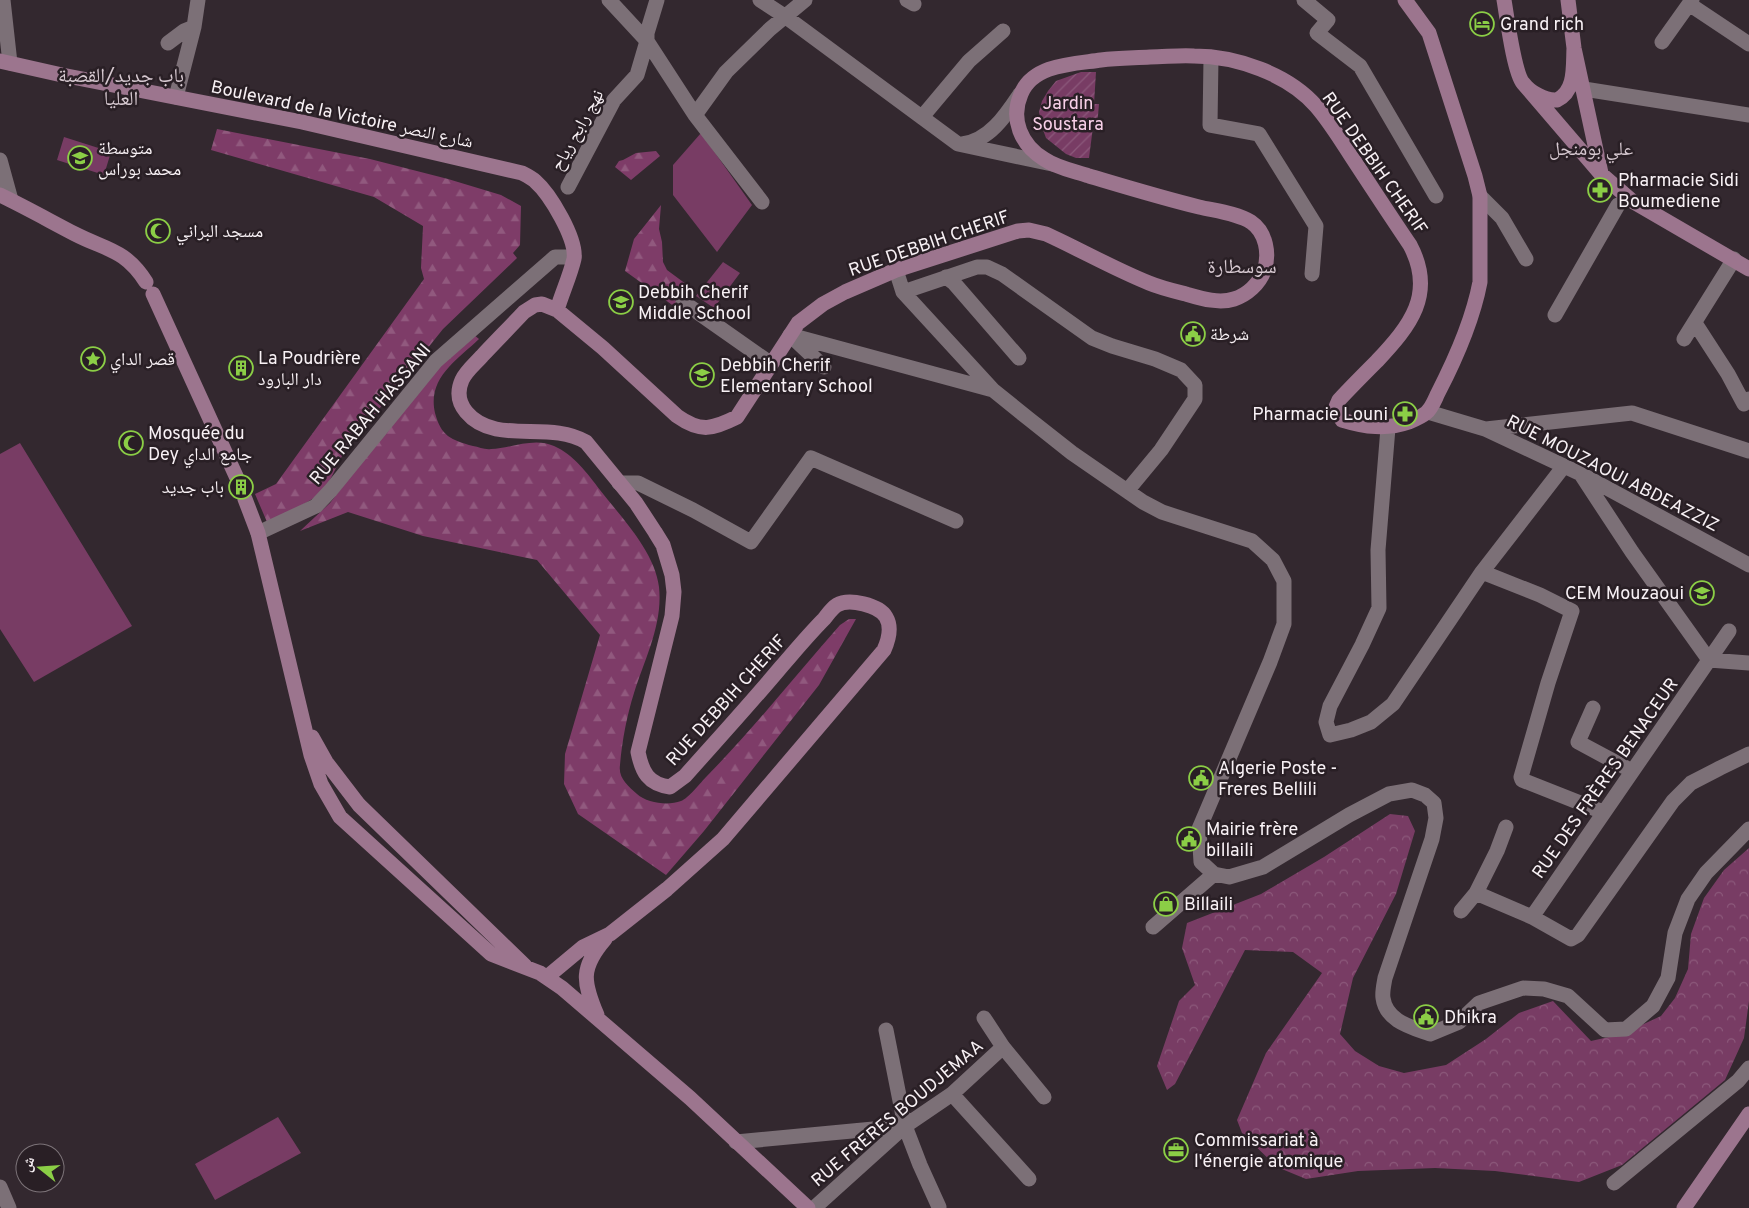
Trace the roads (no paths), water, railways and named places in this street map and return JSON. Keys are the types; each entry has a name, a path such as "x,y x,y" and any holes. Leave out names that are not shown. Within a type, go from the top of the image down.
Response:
{"street":[{"path":"3,0 5,62"},
{"path":"176,97 194,27 198,0"},
{"path":"609,0 647,41 694,115 762,202"},
{"name":"نهج رابح رياح","path":"568,186 614,100 637,75 657,0"},
{"path":"760,0 959,144 1052,164"},
{"path":"694,115 726,72 770,29 805,0"},
{"path":"1304,0 1328,20 1316,33 1360,66 1436,196"},
{"path":"1405,0 1429,33 1480,196 1480,282 1478,293 1457,351 1428,412"},
{"path":"1504,0 1517,69 1523,83 1601,174 1632,201 1749,269"},
{"path":"1568,0 1574,48 1601,174"},
{"path":"1662,42 1691,2 1749,44"},
{"path":"168,43 184,31 194,27"},
{"path":"922,117 969,61 1003,31"},
{"path":"1523,83 1547,99 1561,98 1568,91 1573,78 1574,48"},
{"name":"RUE DEBBIH CHERIF","path":"598,1019 587,993 586,978 588,965 594,951 610,934 667,889 723,839 884,650 889,634 886,617 882,612 856,602 838,605 810,632 685,776 670,787 659,785 650,780 640,763 638,752 672,616 673,583 662,545 636,503 590,446 580,439 558,433 496,429 467,416 463,409 460,394 461,381 465,374 529,308 542,304 557,310 677,416 689,424 699,427 721,425 737,417 770,363 798,323 823,304 845,292 896,270 1009,233 1029,230 1046,234 1152,284 1201,298 1223,301 1235,299 1257,284 1265,269 1267,251 1263,235 1253,223 1237,216 1145,192 1052,164 1035,154 1022,137 1017,125 1017,108 1023,88 1039,73 1065,65 1112,59 1196,55 1246,65 1276,75 1306,96 1316,106 1347,149 1416,256 1421,272 1421,290 1411,320 1398,339 1339,400 1336,407 1342,420 1388,428 1420,418 1428,412"},
{"path":"1211,58 1210,125 1259,134 1316,226 1312,274"},
{"name":"Boulevard de la Victoire شارع النصر","path":"5,62 302,122 522,173 535,181 560,217 569,234 574,257"},
{"path":"959,144 977,141 993,128 1009,110 1023,88"},
{"path":"1584,89 1749,115"},
{"path":"0,160 5,197 82,238 129,260 149,288 236,476"},
{"path":"1480,196 1502,218 1526,260"},
{"path":"1555,315 1618,205"},
{"name":"RUE RABAH HASSANI","path":"258,533 316,506 436,360 555,257 574,257"},
{"path":"557,310 574,257"},
{"path":"1684,339 1734,259"},
{"path":"903,292 976,267 988,267 1018,284 1092,338 1155,359 1181,370 1195,385 1195,399 1161,450 1127,492"},
{"path":"896,270 903,292 993,390 1072,453 1127,492 1162,512 1252,541 1273,560 1284,581 1284,624 1199,829 1201,862 1214,874 1229,877 1263,867 1349,815 1389,794 1412,790 1425,795 1434,803 1436,818 1432,839 1385,978 1382,996 1387,1011 1402,1024 1430,1034 1459,1022 1479,1003 1523,988 1544,989 1568,996 1605,1030 1626,1029 1654,1006 1668,978 1675,933 1688,899 1706,873 1749,830"},
{"path":"946,277 954,283 1019,358"},
{"path":"683,302 770,363"},
{"path":"1695,323 1728,374 1744,404 1749,400"},
{"path":"790,335 993,390"},
{"path":"790,335 824,367"},
{"name":"RUE MOUZAOUI ABDEAZZIZ","path":"1428,412 1485,429 1581,474 1749,565"},
{"path":"1485,429 1632,413 1749,451"},
{"path":"1388,428 1378,550 1379,608 1330,706 1326,722 1330,735 1351,730 1371,722 1393,704 1482,572 1564,466"},
{"path":"620,483 638,483 693,510 751,542 811,458 956,521"},
{"path":"1581,474 1632,552 1709,660 1749,663"},
{"path":"245,499 258,533 310,755 321,784 340,816 491,954 508,962 526,967 547,978 598,1019 690,1098 808,1208"},
{"path":"1482,572 1540,595 1572,611 1548,683 1521,777 1522,780 1603,812"},
{"name":"RUE DES FRÈRES BENACEUR","path":"1532,917 1729,631"},
{"path":"1593,708 1578,742 1632,771"},
{"path":"302,720 326,762 359,804 526,967"},
{"path":"1476,893 1532,917 1571,939 1578,935 1672,802 1691,783 1749,754"},
{"path":"1461,911 1476,893 1497,851 1506,827"},
{"path":"1153,927 1214,874"},
{"name":"RUE DEBBIH CHERIF","path":"547,978 583,947 610,934"},
{"path":"984,1018 1003,1047 1044,1097"},
{"path":"886,1030 905,1126 939,1207"},
{"name":"RUE FRERES BOUDJEMAA","path":"814,1208 905,1126 952,1094 1003,1047"},
{"path":"1614,1183 1738,1080 1749,1068"},
{"path":"952,1094 1029,1179"},
{"path":"1684,1208 1749,1114"},
{"path":"736,1142 905,1126"},
{"path":"0,1187 9,1208"}],"tunnel":[{"path":"236,476 245,499"}],"place":[{"name":"Grand rich","path":"1482,24"},
{"name":"متوسطة محمد بوراس","path":"80,158"},
{"name":"Pharmacie Sidi Boumediene","path":"1600,190"},
{"name":"مسجد البراني","path":"158,231"},
{"name":"Debbih Cherif Middle School","path":"621,302"},
{"name":"شرطة","path":"1193,334"},
{"name":"قصر الداي","path":"93,359"},
{"name":"La Poudrière دار البارود","path":"241,368"},
{"name":"Debbih Cherif Elementary School","path":"702,375"},
{"name":"Pharmacie Louni","path":"1405,414"},
{"name":"Mosquée du Dey جامع الداي","path":"131,443"},
{"name":"باب جديد","path":"241,487"},
{"name":"CEM Mouzaoui","path":"1702,593"},
{"name":"Algerie Poste - Freres Bellili","path":"1201,778"},
{"name":"Mairie frère billaili","path":"1189,839"},
{"name":"Billaili","path":"1166,904"},
{"name":"Dhikra","path":"1426,1017"},
{"name":"Commissariat à l'énergie atomique","path":"1176,1150"}],"district":[{"name":"باب جديد/القصبة العليا","path":"121,86"},
{"name":"علي بومنجل","path":"1591,148"},
{"name":"سوسطارة","path":"1242,266"}],"park label":[{"name":"Jardin Soustara","path":"1068,113"}]}
